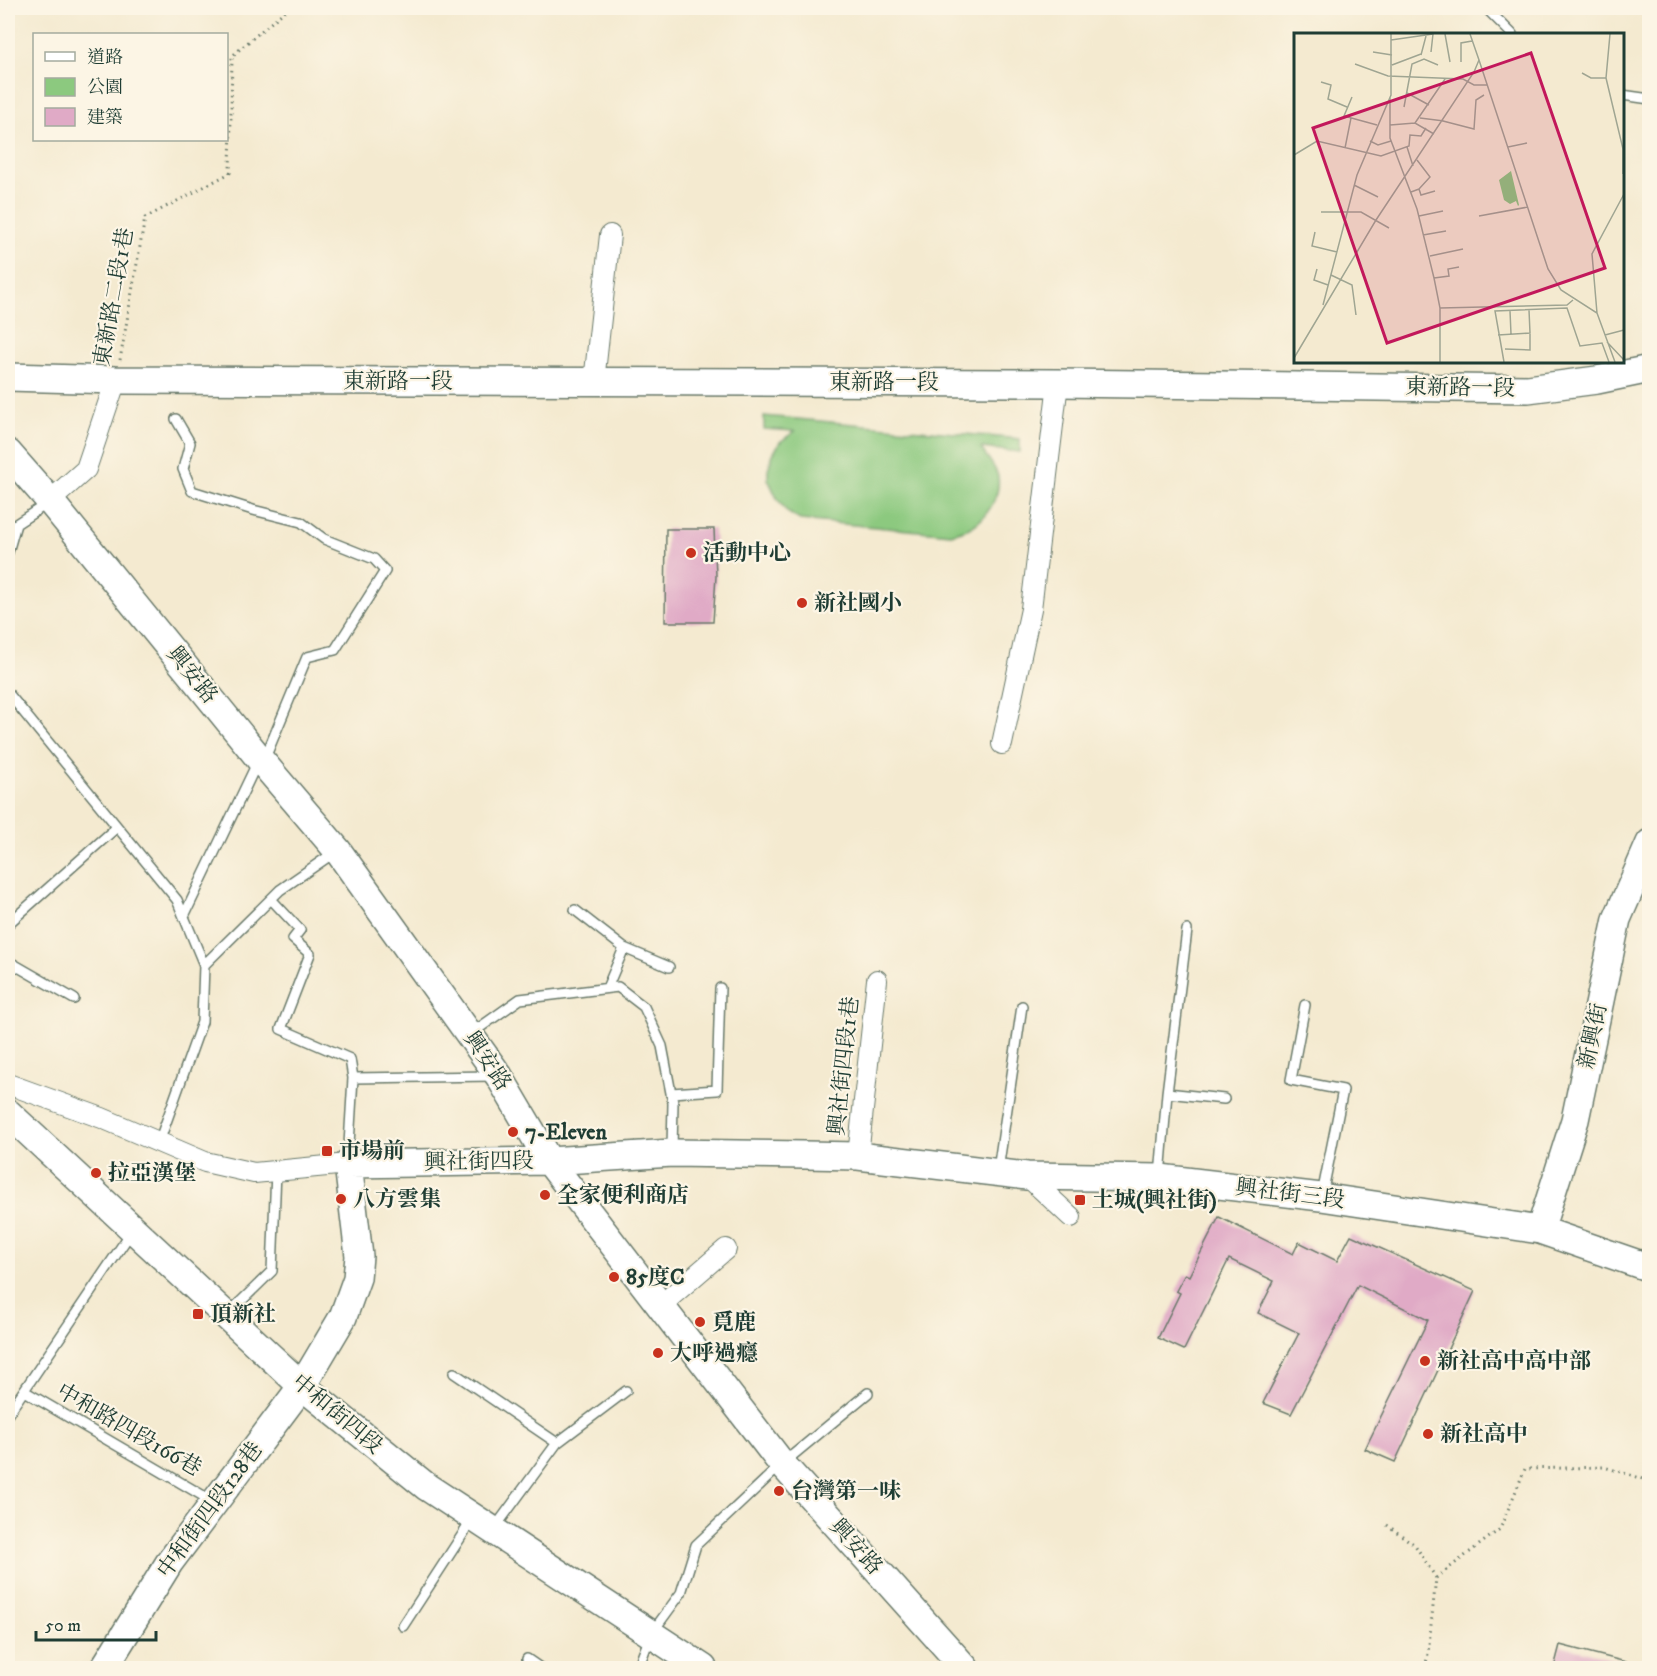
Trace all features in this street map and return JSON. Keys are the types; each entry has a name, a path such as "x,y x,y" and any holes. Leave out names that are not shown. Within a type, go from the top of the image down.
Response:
{"street":[{"path":"594,382 610,235"},
{"name":"東新路一段","path":"8,377 116,380 1058,383 1528,389 1597,380 1650,369"},
{"path":"50,501 86,469 116,380"},
{"path":"1002,744 1031,609 1058,383"},
{"name":"興安路","path":"8,453 50,501 261,761 338,851 499,1076 549,1161 782,1464 965,1668"},
{"name":"新興街","path":"1540,1230 1575,1120 1617,919 1650,843"},
{"name":"興社街四段1巷","path":"858,1156 877,980"},
{"name":"興社街四段","path":"8,1084 102,1118 206,1162 254,1173 348,1164 549,1161 672,1153 858,1156"},
{"name":"中和街四段","path":"8,1113 302,1386 427,1487 703,1668"},
{"name":"興社街三段","path":"858,1156 1027,1176 1160,1178 1321,1197 1540,1230 1650,1268"},
{"name":"中和街四段128巷","path":"104,1668 169,1563 302,1386 344,1317 357,1278 359,1256 348,1164"},
{"path":"1027,1176 1071,1217"},
{"path":"660,1306 726,1250"}],"lane":[{"path":"1486,8 1511,33"},
{"path":"1624,95 1650,99"},
{"path":"176,419 190,443 183,469 192,491 301,522 324,539 374,559 385,571 335,650 307,657 261,761 184,916"},
{"path":"8,552 16,524 50,501"},
{"path":"8,693 177,900 204,965 201,1022 159,1142"},
{"path":"8,924 117,827"},
{"path":"204,965 280,890 338,851"},
{"path":"271,899 300,930 293,939 310,954 281,1029 350,1059 353,1078 348,1164"},
{"path":"575,910 624,948 669,967"},
{"path":"1160,1178 1167,1093 1187,930"},
{"path":"608,988 624,948"},
{"path":"8,961 74,999"},
{"path":"470,1035 520,999 618,987 644,1007 662,1046 673,1103 672,1153"},
{"path":"671,1093 717,1090 720,988"},
{"path":"1305,1005 1291,1080 1343,1090 1321,1197"},
{"path":"998,1171 1022,1006"},
{"path":"353,1078 499,1076"},
{"path":"1167,1093 1224,1099"},
{"path":"226,1316 272,1271 276,1171"},
{"name":"中和路四段166巷","path":"8,1414 133,1229"},
{"path":"454,1373 557,1443"},
{"name":"中和路四段166巷","path":"24,1391 214,1503"},
{"path":"404,1626 483,1524 557,1443 626,1391"},
{"path":"638,1668 651,1634 681,1593 696,1545 782,1464 868,1393"},
{"path":"527,1659 540,1668"}],"path":[{"name":"東新路二段1巷","path":"116,380 145,218 230,172 232,56 288,8"},
{"path":"1436,1578 1500,1529 1525,1469 1604,1467 1650,1481"},
{"path":"1387,1525 1415,1545 1436,1578 1425,1668"}],"green space":[{"path":"764,416 1020,439 1020,452 981,448 997,473 997,492 991,507 981,519 962,531 951,534 800,520 787,512 768,479 768,469 773,454 780,442 795,431 764,429"}],"building":[{"name":"活動中心","path":"666,529 714,529 716,576 713,622 665,622"},
{"name":"新社高中高中部","path":"1219,1217 1293,1254 1299,1242 1337,1261 1351,1235 1475,1291 1395,1462 1365,1449 1428,1320 1358,1285 1291,1414 1263,1403 1299,1333 1258,1313 1274,1281 1229,1259 1184,1350 1158,1338 1180,1293 1176,1291 1185,1274 1189,1276"},
{"path":"1560,1645 1634,1664 1633,1668 1554,1668"}],"place":[{"name":"活動中心","path":"691,553"},
{"name":"新社國小","path":"802,603"},
{"name":"7-Eleven","path":"513,1132"},
{"name":"市場前","path":"327,1151"},
{"name":"拉亞漢堡","path":"96,1173"},
{"name":"全家便利商店","path":"545,1195"},
{"name":"八方雲集","path":"341,1199"},
{"name":"土城(興社街)","path":"1080,1200"},
{"name":"85度C","path":"614,1277"},
{"name":"頂新社","path":"198,1314"},
{"name":"覓鹿","path":"700,1322"},
{"name":"大呼過癮","path":"658,1353"},
{"name":"新社高中高中部","path":"1425,1361"},
{"name":"新社高中","path":"1428,1434"},
{"name":"台灣第一味","path":"779,1491"}]}
